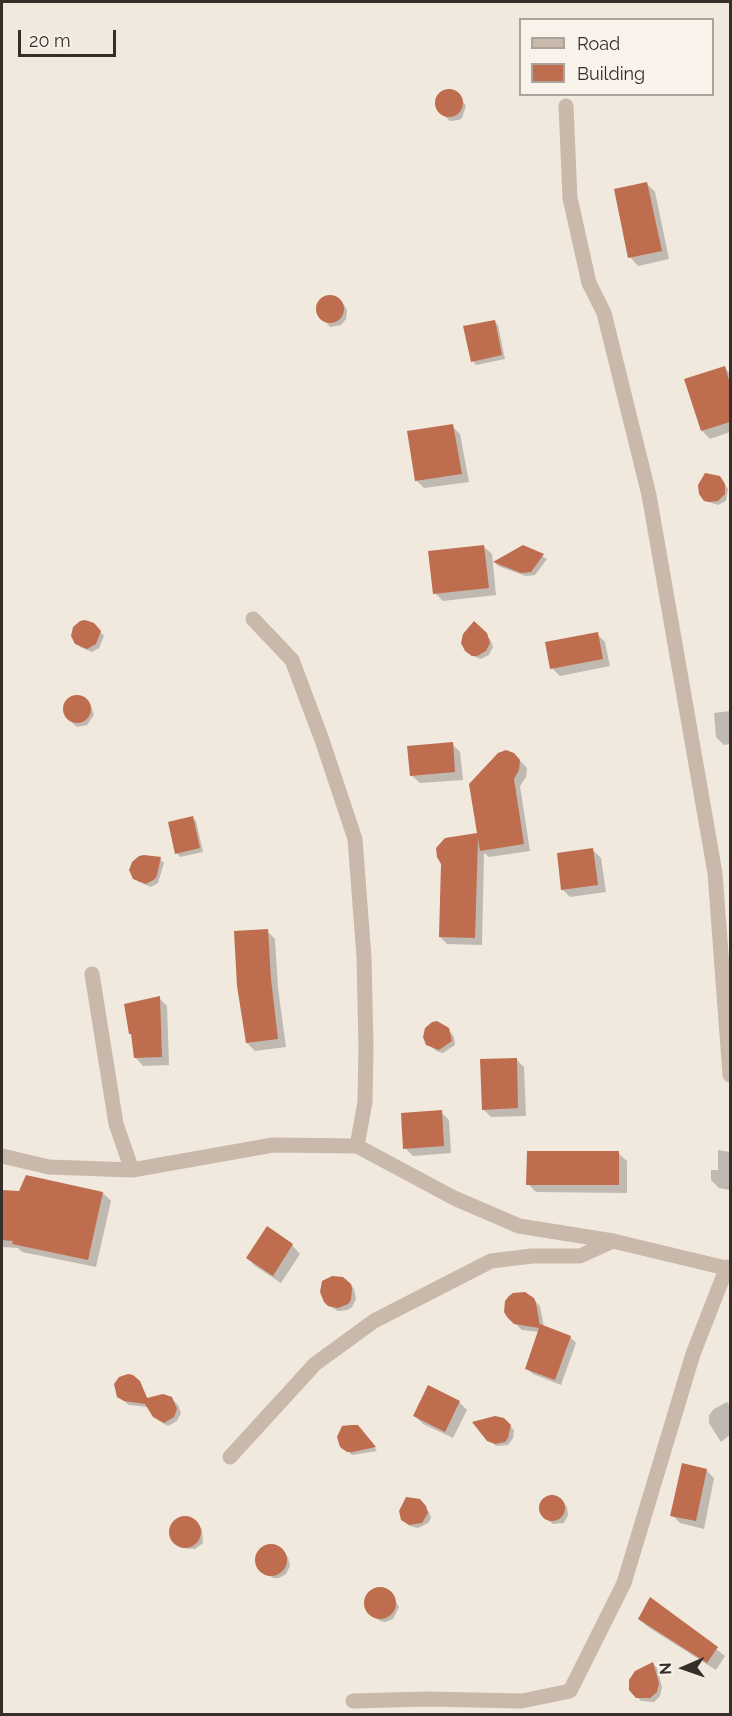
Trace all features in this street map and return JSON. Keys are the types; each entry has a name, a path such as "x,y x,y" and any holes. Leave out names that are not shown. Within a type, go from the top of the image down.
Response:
{"street":[{"path":"566,106 570,198 589,283 604,313 648,495 715,873 730,1075"},
{"path":"253,619 292,660 322,740 354,839 364,957 366,1047 365,1102 357,1146"},
{"path":"92,974 116,1124 132,1170"},
{"path":"2,1156 49,1167 132,1170 273,1145 357,1146 454,1198 519,1226 613,1242 729,1268 693,1354 624,1583 570,1691 522,1701 427,1699 353,1701"},
{"path":"230,1458 315,1364 374,1321 491,1261 532,1256 580,1256 613,1242"}],"building":[{"path":"449,89 459,93 463,103 459,113 449,117 439,113 435,103 439,93"},
{"path":"647,182 662,251 628,258 614,189"},
{"path":"330,295 340,299 344,309 340,319 330,323 320,319 316,309 320,299"},
{"path":"495,320 502,355 471,362 463,326"},
{"path":"725,366 730,384 730,422 701,431 684,379"},
{"path":"453,424 462,474 415,481 407,431"},
{"path":"705,473 720,476 725,484 725,494 718,501 704,501 699,494 698,485"},
{"path":"484,545 489,588 433,594 428,551"},
{"path":"523,545 544,554 531,572 521,573 493,562"},
{"path":"85,620 94,623 101,631 96,644 87,649 75,644 71,636 73,627"},
{"path":"474,621 487,633 490,643 486,651 477,656 472,656 465,651 461,643 463,634"},
{"path":"598,632 603,659 550,669 545,642"},
{"path":"77,695 87,699 91,709 87,719 77,723 67,719 63,709 67,699"},
{"path":"453,742 455,772 410,776 407,746"},
{"path":"506,750 514,753 520,760 519,770 514,779 524,844 480,851 478,839 475,938 439,937 441,864 436,848 445,838 477,833 469,784 498,753"},
{"path":"193,816 200,848 175,854 168,822"},
{"path":"593,848 598,885 561,890 557,853"},
{"path":"144,855 161,857 155,879 146,884 133,879 129,870 132,862"},
{"path":"268,929 278,1039 246,1043 237,986 234,931"},
{"path":"160,996 162,1057 134,1058 124,1004"},
{"path":"437,1021 449,1028 452,1041 439,1050 426,1045 423,1037 425,1028"},
{"path":"517,1058 518,1108 482,1110 480,1059"},
{"path":"442,1110 444,1146 403,1149 401,1113"},
{"path":"527,1151 619,1151 619,1185 526,1185"},
{"path":"26,1175 103,1192 88,1260 2,1240 2,1190 19,1191"},
{"path":"267,1226 293,1244 273,1276 246,1258"},
{"path":"332,1276 343,1277 351,1284 352,1289 351,1300 348,1304 338,1308 328,1306 320,1292 322,1281"},
{"path":"525,1292 534,1298 540,1326 540,1324 571,1336 555,1380 525,1369 539,1328 514,1324 504,1312 505,1301 509,1296 513,1293"},
{"path":"128,1374 140,1381 147,1398 163,1394 172,1397 177,1409 174,1417 164,1423 153,1417 145,1404 124,1401 117,1397 114,1384 119,1377"},
{"path":"428,1385 460,1401 445,1432 413,1416"},
{"path":"495,1416 504,1418 511,1425 505,1442 495,1444 487,1441 472,1422"},
{"path":"358,1425 376,1447 347,1452 340,1447 337,1437 342,1426"},
{"path":"682,1463 707,1469 696,1521 670,1516"},
{"path":"552,1495 561,1499 565,1508 561,1517 552,1521 543,1517 539,1508 543,1499"},
{"path":"406,1497 420,1499 426,1506 428,1513 422,1523 409,1525 401,1520 399,1511"},
{"path":"185,1516 196,1521 201,1532 196,1543 185,1548 174,1543 169,1532 174,1521"},
{"path":"271,1544 282,1549 287,1560 282,1571 271,1576 260,1571 255,1560 260,1549"},
{"path":"380,1587 391,1592 396,1603 391,1614 380,1619 369,1614 364,1603 369,1592"},
{"path":"650,1597 718,1647 707,1663 638,1619"},
{"path":"653,1662 659,1683 657,1692 650,1698 636,1698 629,1690 629,1680 635,1671"}]}
